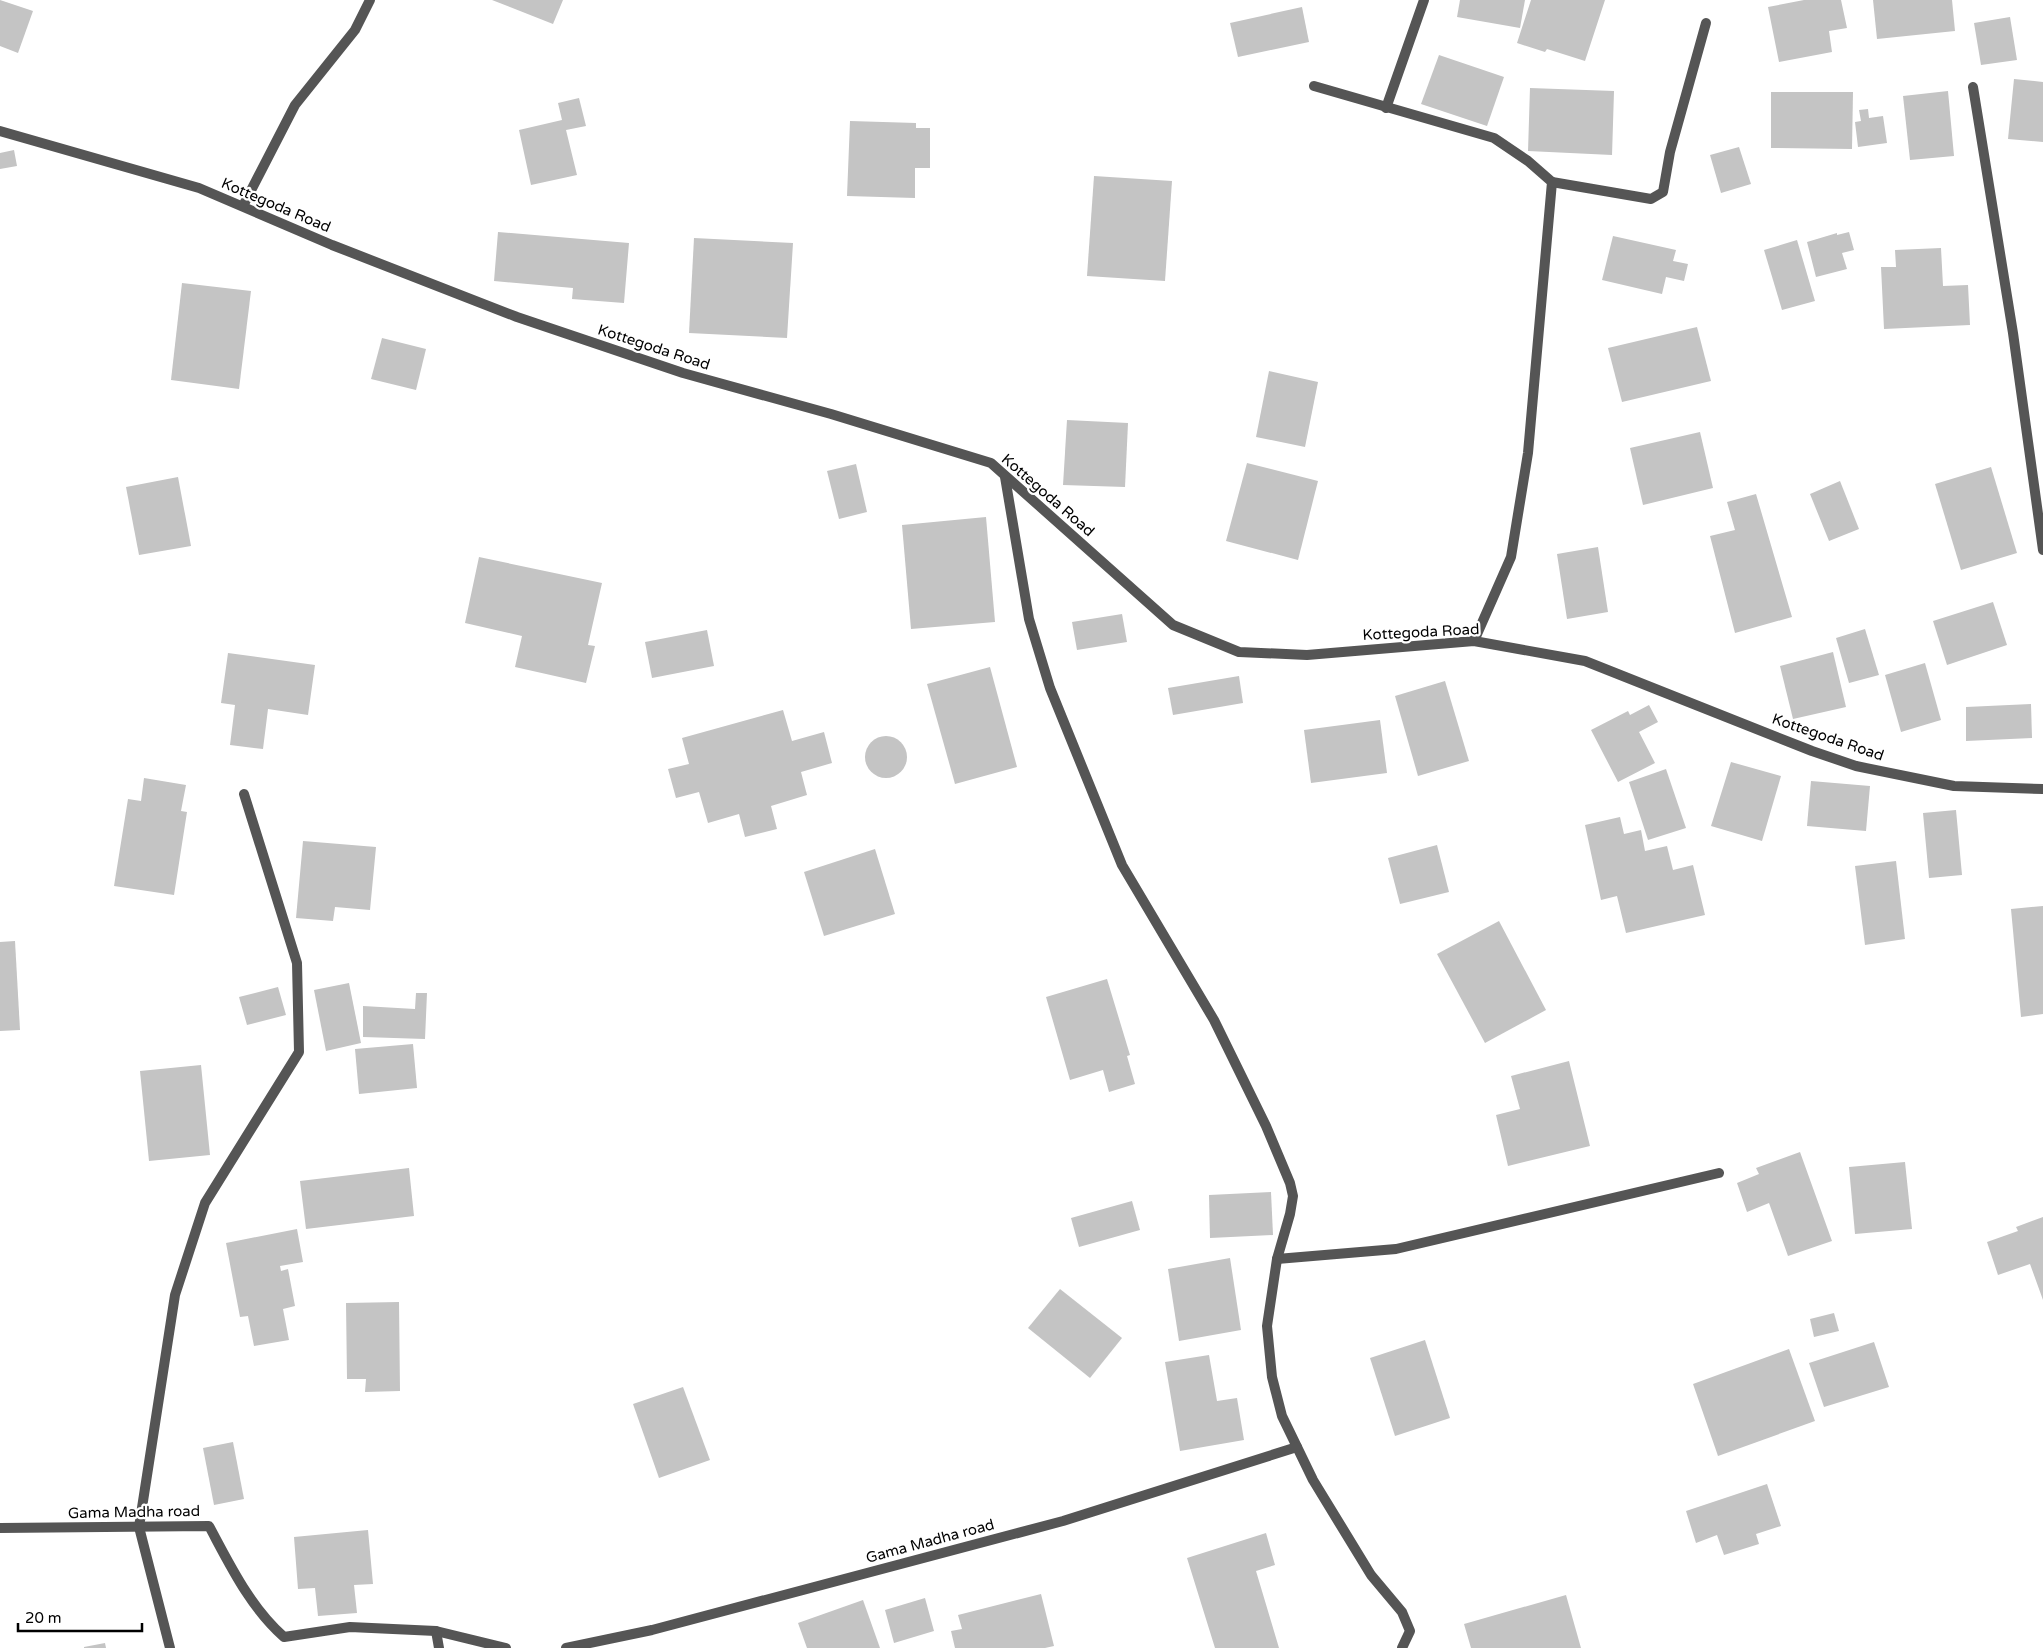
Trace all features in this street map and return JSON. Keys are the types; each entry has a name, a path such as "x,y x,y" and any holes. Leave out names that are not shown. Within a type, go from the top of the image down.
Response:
{"street":[{"path":"243,206 260,169 295,105 355,30 370,0"},
{"path":"1386,108 1424,0"},
{"path":"1314,86 1494,138 1528,161 1552,182 1651,199 1663,192 1670,152 1706,24"},
{"path":"1973,87 2014,333 2043,550"},
{"name":"Kottegoda Road","path":"0,131 199,188 332,245 517,317 683,373 832,414 991,463 1173,624 1238,652 1307,655 1474,641 1585,661 1812,751 1856,766 1954,786 2043,789"},
{"path":"1474,641 1511,557 1513,548 1528,453 1552,182"},
{"path":"1005,477 1029,619 1050,688 1122,866 1214,1020 1266,1126 1290,1184 1292,1196 1290,1214 1277,1258 1267,1326 1272,1377 1282,1416 1313,1480 1371,1574 1402,1612 1410,1631 1402,1648"},
{"path":"170,1648 139,1527 175,1295 205,1203 299,1052 297,963 244,794"},
{"path":"1277,1258 1396,1249 1719,1173"},
{"name":"Gama Madha road","path":"566,1648 652,1630 1063,1520 1297,1448"},
{"name":"Gama Madha road","path":"0,1528 209,1526 255,1606 284,1637 350,1627 436,1631 506,1648"},
{"path":"436,1631 439,1648"}],"building":[{"path":"0,0 33,11 18,53 0,46"},
{"path":"492,0 563,0 553,24"},
{"path":"1460,0 1525,0 1520,28 1457,17"},
{"path":"1531,0 1605,0 1585,61 1547,49 1545,52 1517,43"},
{"path":"1804,0 1841,0 1847,28 1829,31 1832,52 1779,62 1768,7"},
{"path":"1873,0 1952,0 1955,31 1877,39"},
{"path":"1302,7 1309,42 1238,57 1230,23"},
{"path":"2010,17 2017,60 1981,65 1974,23"},
{"path":"1439,55 1504,77 1487,126 1421,104"},
{"path":"2014,79 2043,82 2043,142 2008,139"},
{"path":"1530,88 1614,91 1612,155 1528,151"},
{"path":"1948,91 1954,156 1910,160 1903,96"},
{"path":"1771,92 1853,92 1852,149 1771,148"},
{"path":"579,98 586,126 566,130 577,175 531,185 519,130 562,120 558,103"},
{"path":"1868,109 1869,118 1883,116 1887,143 1858,147 1855,122 1861,121 1859,110"},
{"path":"850,121 916,123 916,128 930,128 930,168 915,168 915,198 847,196"},
{"path":"1739,147 1751,184 1721,193 1710,155"},
{"path":"14,150 17,166 0,169 0,153"},
{"path":"1094,176 1172,181 1165,281 1087,276"},
{"path":"498,232 629,243 624,303 572,299 573,288 494,281"},
{"path":"1849,232 1854,250 1842,253 1847,269 1816,277 1807,242 1837,233 1837,235"},
{"path":"1613,236 1676,250 1673,261 1688,264 1684,281 1666,277 1662,294 1602,280"},
{"path":"694,238 793,243 787,338 689,333"},
{"path":"1797,240 1815,301 1782,310 1764,250"},
{"path":"1941,248 1943,286 1968,285 1970,325 1884,329 1881,267 1896,267 1895,250"},
{"path":"182,283 251,291 239,389 171,380"},
{"path":"1697,327 1711,381 1622,402 1608,348"},
{"path":"382,338 426,349 416,390 371,379"},
{"path":"1269,371 1318,382 1305,447 1256,437"},
{"path":"1067,420 1128,423 1125,487 1063,485"},
{"path":"1700,432 1713,488 1643,505 1630,448"},
{"path":"1247,463 1318,481 1298,560 1226,541"},
{"path":"856,464 867,512 839,519 827,471"},
{"path":"1991,467 2017,553 1961,570 1935,484"},
{"path":"178,477 191,546 139,555 126,487"},
{"path":"1840,481 1859,529 1829,541 1810,494"},
{"path":"1756,494 1792,617 1735,633 1710,536 1735,530 1727,502"},
{"path":"986,517 995,622 911,629 902,525"},
{"path":"1598,547 1608,612 1567,619 1557,554"},
{"path":"479,557 602,583 588,645 595,646 586,683 515,667 522,636 465,623"},
{"path":"1993,602 2007,645 1947,665 1933,621"},
{"path":"1122,614 1127,642 1077,650 1072,622"},
{"path":"1865,629 1879,675 1849,683 1836,638"},
{"path":"707,630 714,666 652,678 645,642"},
{"path":"1833,652 1846,707 1793,719 1780,666"},
{"path":"228,653 315,665 308,715 268,709 263,749 230,745 235,705 221,703"},
{"path":"1925,663 1941,720 1901,732 1885,675"},
{"path":"990,667 1017,767 955,784 927,684"},
{"path":"1239,676 1243,703 1173,715 1168,688"},
{"path":"1445,681 1469,761 1418,776 1395,696"},
{"path":"2031,704 2032,738 1966,741 1966,707"},
{"path":"1649,705 1658,722 1639,732 1655,763 1618,782 1591,730 1628,711 1630,715"},
{"path":"783,710 792,741 824,732 832,763 801,772 807,795 771,806 777,829 745,837 739,814 708,823 699,792 676,798 668,769 689,764 682,738"},
{"path":"1380,720 1387,773 1311,783 1304,730"},
{"path":"890,736 898,739 904,745 907,757 904,769 898,775 882,778 874,775 868,769 865,753 868,745 874,739"},
{"path":"1731,762 1781,776 1762,841 1711,826"},
{"path":"1666,769 1686,828 1648,840 1629,782"},
{"path":"144,778 186,785 181,811 187,812 174,895 114,886 128,799 141,801"},
{"path":"1811,781 1870,786 1866,831 1807,826"},
{"path":"1956,810 1962,875 1929,878 1923,813"},
{"path":"1620,817 1624,834 1641,830 1645,851 1667,846 1673,870 1693,865 1705,915 1626,933 1617,896 1601,900 1585,825"},
{"path":"303,841 376,847 370,910 335,907 333,921 296,918"},
{"path":"1437,845 1449,892 1400,904 1388,858"},
{"path":"875,849 895,914 824,936 804,872"},
{"path":"1896,861 1905,939 1865,945 1855,866"},
{"path":"2043,906 2043,1014 2021,1017 2011,909"},
{"path":"1499,921 1546,1010 1485,1043 1437,954"},
{"path":"15,941 20,1030 0,1031 0,942"},
{"path":"1107,979 1130,1055 1127,1056 1135,1084 1109,1092 1103,1070 1070,1080 1046,997"},
{"path":"349,983 361,1043 326,1051 314,990"},
{"path":"278,987 286,1015 247,1025 239,997"},
{"path":"416,993 427,993 425,1039 363,1037 363,1006 415,1009"},
{"path":"413,1044 417,1088 359,1094 355,1049"},
{"path":"1569,1061 1590,1146 1508,1166 1496,1115 1520,1109 1511,1076"},
{"path":"201,1065 210,1155 149,1161 140,1071"},
{"path":"1800,1152 1832,1241 1788,1256 1769,1203 1747,1212 1737,1183 1759,1174 1756,1168"},
{"path":"1905,1162 1912,1229 1855,1234 1849,1167"},
{"path":"409,1168 414,1216 306,1229 300,1181"},
{"path":"1271,1192 1273,1235 1210,1238 1209,1195"},
{"path":"1132,1201 1140,1230 1079,1247 1071,1218"},
{"path":"2043,1217 2043,1300 2030,1264 1998,1275 1987,1242 2018,1231 2016,1227"},
{"path":"297,1229 303,1262 280,1266 281,1271 288,1269 295,1306 283,1309 289,1340 254,1346 248,1316 240,1317 226,1243"},
{"path":"1230,1258 1241,1330 1179,1341 1168,1269"},
{"path":"1060,1289 1122,1338 1090,1378 1028,1328"},
{"path":"399,1302 400,1391 365,1392 366,1379 347,1379 346,1303"},
{"path":"1834,1313 1839,1331 1814,1337 1810,1319"},
{"path":"1425,1340 1450,1418 1395,1436 1370,1358"},
{"path":"1874,1342 1889,1387 1824,1407 1809,1363"},
{"path":"1789,1349 1815,1421 1718,1456 1693,1384"},
{"path":"1209,1355 1217,1401 1237,1398 1244,1440 1180,1451 1165,1362"},
{"path":"683,1387 710,1460 659,1478 633,1404"},
{"path":"233,1442 244,1499 214,1505 203,1448"},
{"path":"1767,1484 1781,1526 1756,1534 1759,1544 1724,1555 1717,1535 1696,1543 1686,1511"},
{"path":"368,1530 373,1584 354,1585 357,1613 318,1616 315,1588 298,1589 294,1537"},
{"path":"1266,1533 1275,1565 1256,1571 1279,1648 1215,1648 1187,1558"},
{"path":"1041,1594 1054,1646 1045,1648 955,1648 951,1631 962,1629 958,1615"},
{"path":"1566,1595 1581,1648 1471,1648 1464,1624"},
{"path":"925,1598 934,1631 894,1643 885,1610"},
{"path":"863,1600 880,1648 807,1648 798,1623"},
{"path":"105,1643 106,1648 84,1648 84,1647"}]}
